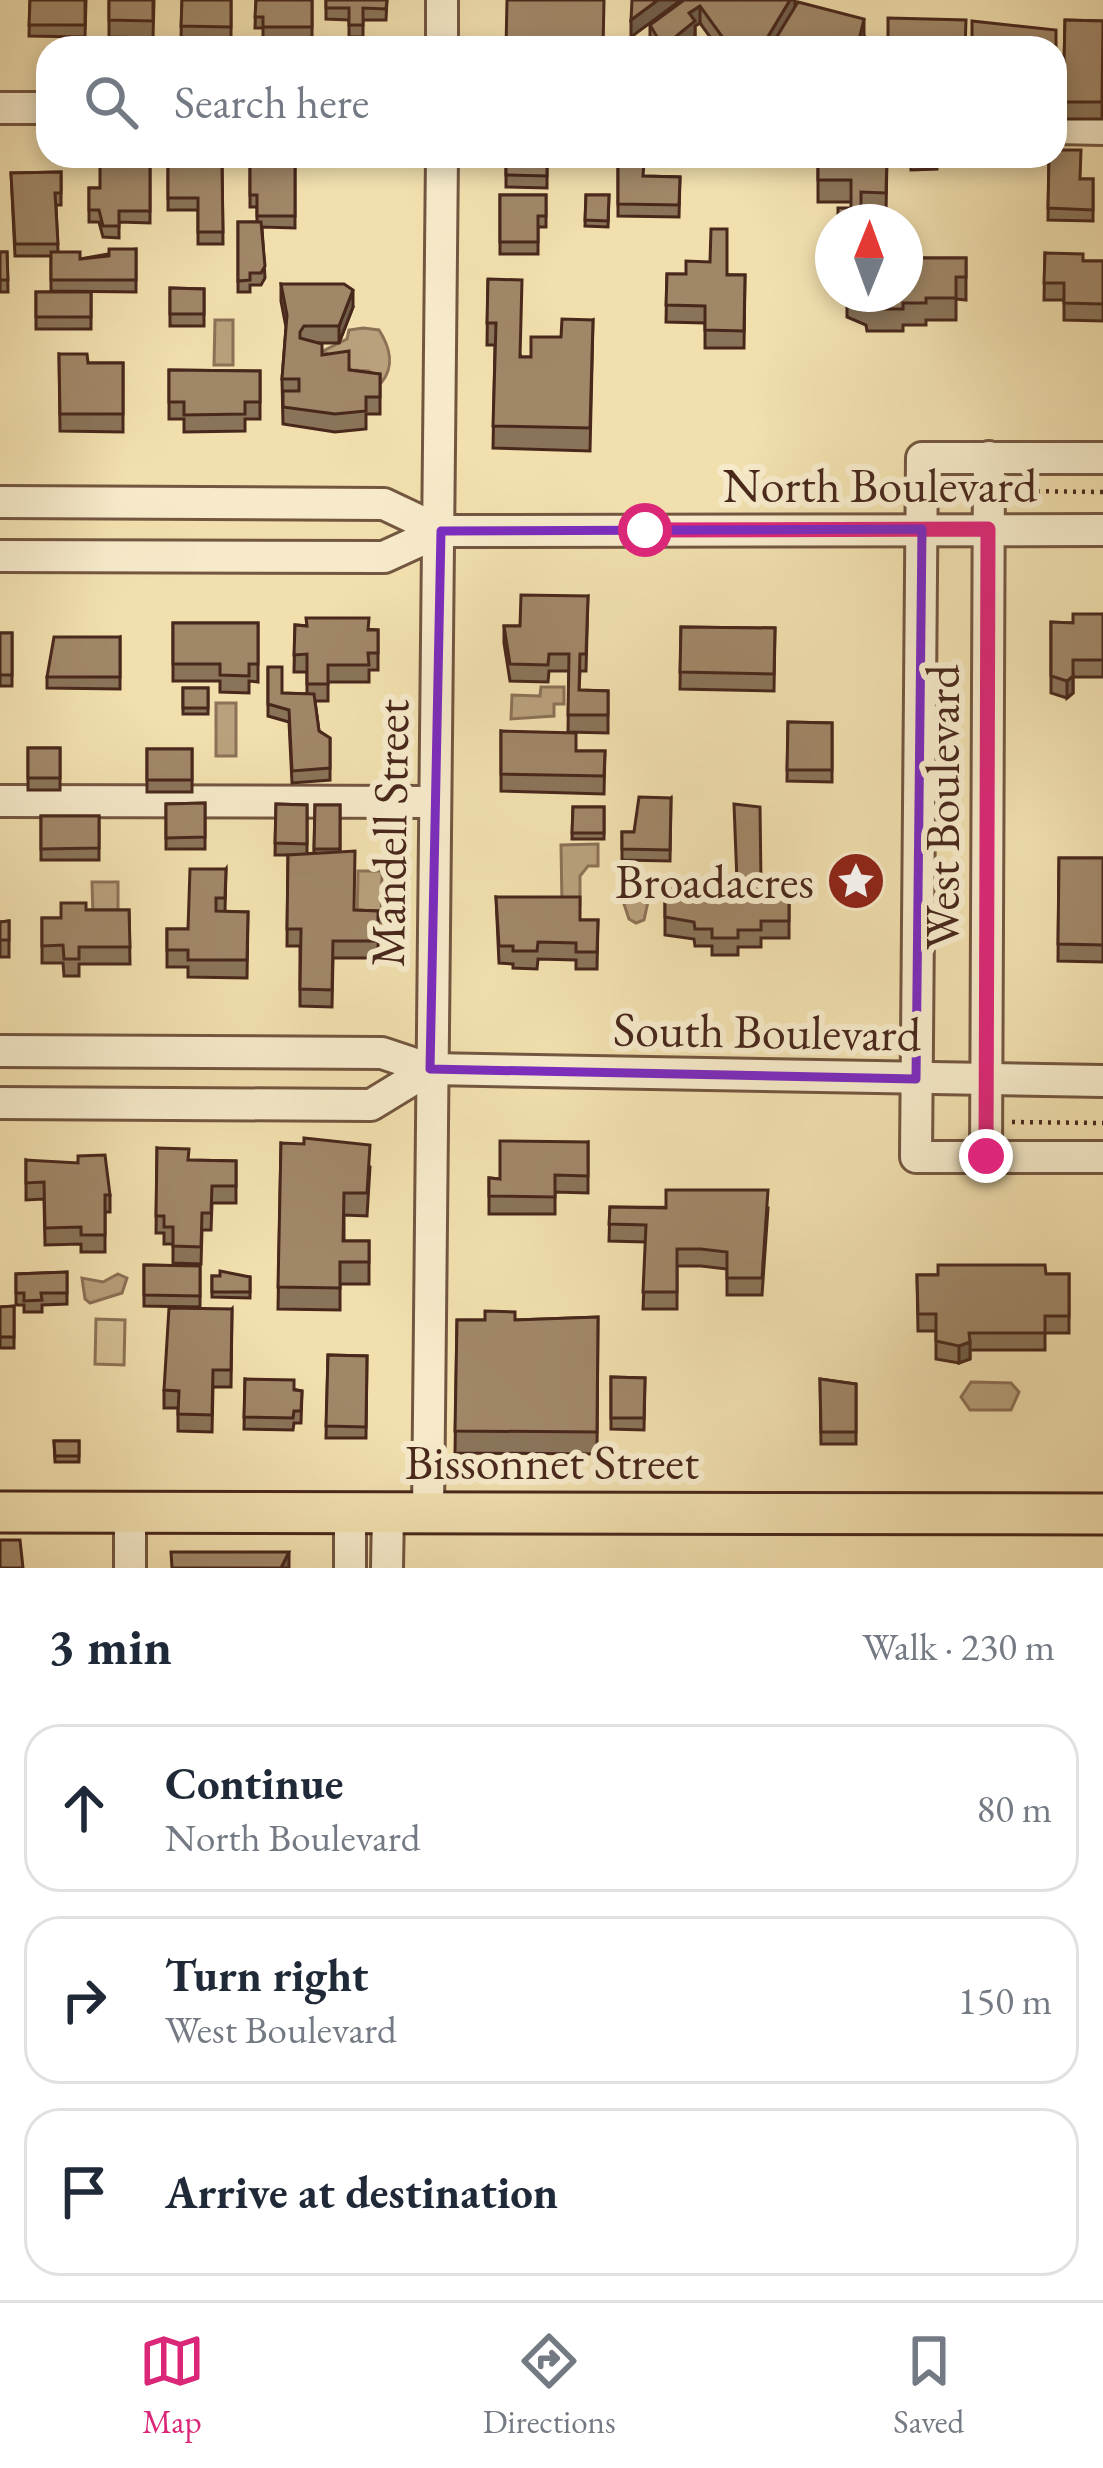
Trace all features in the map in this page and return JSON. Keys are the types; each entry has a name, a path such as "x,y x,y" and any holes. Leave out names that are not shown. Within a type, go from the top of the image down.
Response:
{"main road":[{"name":"Bissonnet Street","path":"0,1512 1103,1514"}],"street":[{"path":"442,0 442,36"},
{"path":"0,108 36,108"},
{"path":"1067,128 1103,129"},
{"name":"Mandell Street","path":"428,1513 442,168"},
{"name":"West Boulevard","path":"922,458 916,1157 986,1156 988,457"},
{"name":"North Boulevard","path":"922,458 1103,458"},
{"name":"North Boulevard","path":"0,502 384,504 441,531"},
{"name":"North Boulevard","path":"0,556 384,557 441,531 1103,530"},
{"path":"0,801 435,802"},
{"name":"South Boulevard","path":"0,1051 382,1053 430,1069 1103,1081"},
{"path":"0,1103 370,1105 430,1069"},
{"path":"986,1156 1103,1157"},
{"path":"130,1512 130,1568"},
{"path":"350,1568 369,1512"},
{"path":"369,1512 387,1568"}],"highlighted area":[{"path":"922,529 916,1079 430,1069 441,531"}],"shaded area":[{"path":"215,320 233,320 233,365 214,365"},
{"path":"349,330 379,330 388,350 388,370 381,383 375,384 369,371 352,370 323,351 347,339"},
{"path":"541,687 564,687 564,704 554,704 554,716 511,719 512,695 540,696"},
{"path":"216,703 236,703 236,756 216,756"},
{"path":"598,844 598,866 588,866 580,876 580,905 562,905 561,845"},
{"path":"358,871 382,871 381,923 357,922"},
{"path":"636,873 649,897 644,920 636,923 629,919 622,898 627,880"},
{"path":"92,882 118,882 118,917 93,917"},
{"path":"118,1274 127,1278 122,1293 90,1303 85,1299 82,1278 103,1282"},
{"path":"96,1319 125,1320 124,1365 95,1364"},
{"path":"971,1382 1011,1383 1019,1392 1011,1410 970,1410 961,1397"}],"building":[{"path":"30,0 85,0 85,25 29,25"},
{"path":"109,0 153,0 153,21 109,20"},
{"path":"182,0 231,0 231,27 181,26"},
{"path":"256,0 312,0 312,27 263,27 263,17 255,17"},
{"path":"326,0 387,0 386,9 363,8 363,25 349,25 349,8 326,8"},
{"path":"507,0 604,0 603,36 506,36"},
{"path":"632,0 658,0 631,20"},
{"path":"684,0 790,0 768,36 722,36 700,6 689,13 695,21 677,36 656,36 650,25"},
{"path":"798,2 864,19 860,36 777,36"},
{"path":"888,18 966,20 965,36 888,36"},
{"path":"1065,20 1103,21 1102,102 1067,102"},
{"path":"972,21 1056,30 1056,36 972,36"},
{"path":"1067,150 1081,150 1080,179 1093,179 1093,210 1048,208 1049,168 1067,168"},
{"path":"100,168 150,168 150,211 119,211 119,226 103,226 99,210 89,210 89,188 100,188"},
{"path":"168,168 222,168 223,232 198,232 198,198 168,198"},
{"path":"250,168 295,168 295,216 257,216 257,195 250,195"},
{"path":"506,168 547,168 547,176 506,175"},
{"path":"618,168 644,168 643,176 680,177 679,205 618,204"},
{"path":"818,168 887,168 886,193 861,192 861,204 851,204 851,180 818,180"},
{"path":"61,172 61,193 55,193 58,244 15,244 11,173"},
{"path":"500,195 546,195 546,216 538,216 538,242 500,242"},
{"path":"586,195 609,195 608,221 585,220"},
{"path":"238,222 261,222 265,266 261,273 250,273 250,280 238,281"},
{"path":"711,229 727,229 727,275 745,275 744,331 705,330 705,306 666,305 667,274 686,274 686,261 710,262"},
{"path":"109,249 136,249 136,280 51,280 51,252 80,252 80,259 109,256"},
{"path":"0,252 7,252 8,280 0,280"},
{"path":"1045,253 1083,254 1083,261 1103,261 1103,304 1064,303 1064,283 1044,283"},
{"path":"923,258 966,258 966,277 956,277 956,298 926,298 926,303"},
{"path":"488,279 522,280 520,357 531,357 531,337 561,337 562,319 593,320 590,428 493,426 496,323 487,323"},
{"path":"281,284 344,284 353,290 339,326 304,326 300,338 322,344 322,355 349,351 349,370 380,374 380,397 366,397 366,411 335,414 283,407 283,391 299,391 299,379 282,379 287,315"},
{"path":"170,288 204,289 204,314 170,314"},
{"path":"36,292 91,292 91,317 36,317"},
{"path":"59,354 87,354 88,363 123,363 123,414 60,414"},
{"path":"169,370 260,371 260,402 245,402 245,414 184,415 184,402 169,402"},
{"path":"521,595 588,596 579,690 608,691 608,715 568,715 569,654 549,654 548,665 510,664 504,626 520,626"},
{"path":"1073,614 1103,614 1103,660 1073,660 1073,676 1067,681 1051,676 1051,622 1073,623"},
{"path":"306,618 369,618 368,630 378,630 378,653 368,653 369,665 328,665 328,684 307,684 307,654 294,655 295,625 307,626"},
{"path":"173,623 258,623 258,664 249,664 249,676 220,675 220,664 173,664"},
{"path":"681,627 775,628 774,674 680,672"},
{"path":"0,633 12,633 12,675 0,675"},
{"path":"54,637 120,637 120,677 47,677"},
{"path":"268,667 282,667 282,693 314,694 319,731 330,738 330,768 292,771 289,710 268,704"},
{"path":"183,688 208,688 208,708 183,708"},
{"path":"788,722 832,723 832,770 787,770"},
{"path":"501,731 576,733 576,751 605,751 604,776 501,774"},
{"path":"28,748 60,748 60,778 28,778"},
{"path":"147,749 192,749 192,780 147,780"},
{"path":"639,797 671,798 670,850 622,849 622,832 634,832"},
{"path":"205,803 205,837 166,838 166,804"},
{"path":"276,804 307,805 307,844 275,843"},
{"path":"734,804 760,807 761,883 776,883 776,894 789,894 789,921 761,921 761,930 738,930 738,938 712,938 712,929 695,929 694,922 665,917 665,889 675,889 675,880 737,882"},
{"path":"315,805 340,805 340,849 314,849"},
{"path":"573,807 604,807 604,833 572,833"},
{"path":"41,816 99,816 99,848 41,849"},
{"path":"355,851 354,910 378,911 378,941 333,941 332,990 300,989 301,929 287,929 288,855"},
{"path":"1059,858 1103,858 1103,945 1058,944"},
{"path":"190,869 226,869 225,898 216,898 216,911 248,912 247,960 188,960 188,950 167,950 167,929 188,929"},
{"path":"496,897 580,897 580,920 598,920 597,952 576,952 576,943 538,942 537,951 499,946"},
{"path":"61,903 86,903 86,910 129,910 130,947 79,947 79,959 64,959 63,945 42,946 42,918 61,918"},
{"path":"9,921 9,940 0,940 0,922"},
{"path":"304,1138 370,1145 367,1193 344,1193 343,1241 369,1241 369,1262 340,1262 340,1288 278,1287 281,1143 304,1144"},
{"path":"500,1141 588,1142 588,1176 555,1175 555,1197 489,1196 489,1178 500,1179"},
{"path":"157,1148 189,1149 188,1160 236,1161 236,1186 212,1186 211,1213 202,1213 201,1247 173,1246 173,1227 164,1227 164,1216 156,1216"},
{"path":"105,1155 110,1195 105,1195 105,1235 81,1235 81,1227 45,1228 44,1182 26,1183 26,1160 78,1163 78,1156"},
{"path":"666,1190 768,1190 762,1278 727,1278 727,1252 677,1249 677,1292 643,1292 646,1225 609,1224 610,1207 666,1208"},
{"path":"144,1265 200,1266 200,1296 144,1295"},
{"path":"938,1265 1045,1265 1046,1274 1069,1274 1069,1316 1045,1316 1045,1333 969,1333 970,1342 959,1346 936,1341 936,1314 918,1314 917,1275 938,1275"},
{"path":"220,1271 250,1277 250,1292 212,1292 212,1276 220,1276"},
{"path":"67,1272 67,1293 41,1293 42,1300 24,1301 24,1293 16,1293 16,1274"},
{"path":"14,1306 14,1337 0,1337 0,1307"},
{"path":"169,1308 232,1309 231,1370 213,1370 212,1415 178,1414 179,1391 164,1390"},
{"path":"485,1311 515,1312 515,1320 598,1317 597,1432 455,1431 457,1320 485,1320"},
{"path":"328,1355 367,1356 366,1427 326,1426"},
{"path":"611,1377 645,1378 644,1418 611,1418"},
{"path":"245,1379 294,1380 294,1390 302,1391 301,1411 294,1411 293,1418 244,1417"},
{"path":"820,1379 856,1384 856,1432 821,1432"},
{"path":"54,1441 79,1441 79,1456 55,1456"},
{"path":"0,1540 20,1540 23,1568 0,1568"},
{"path":"171,1552 289,1552 281,1568 172,1568"}],"place":[{"name":"Broadacres","path":"856,881"}],"route":[{"path":"645,530 988,529 986,1156"}]}
